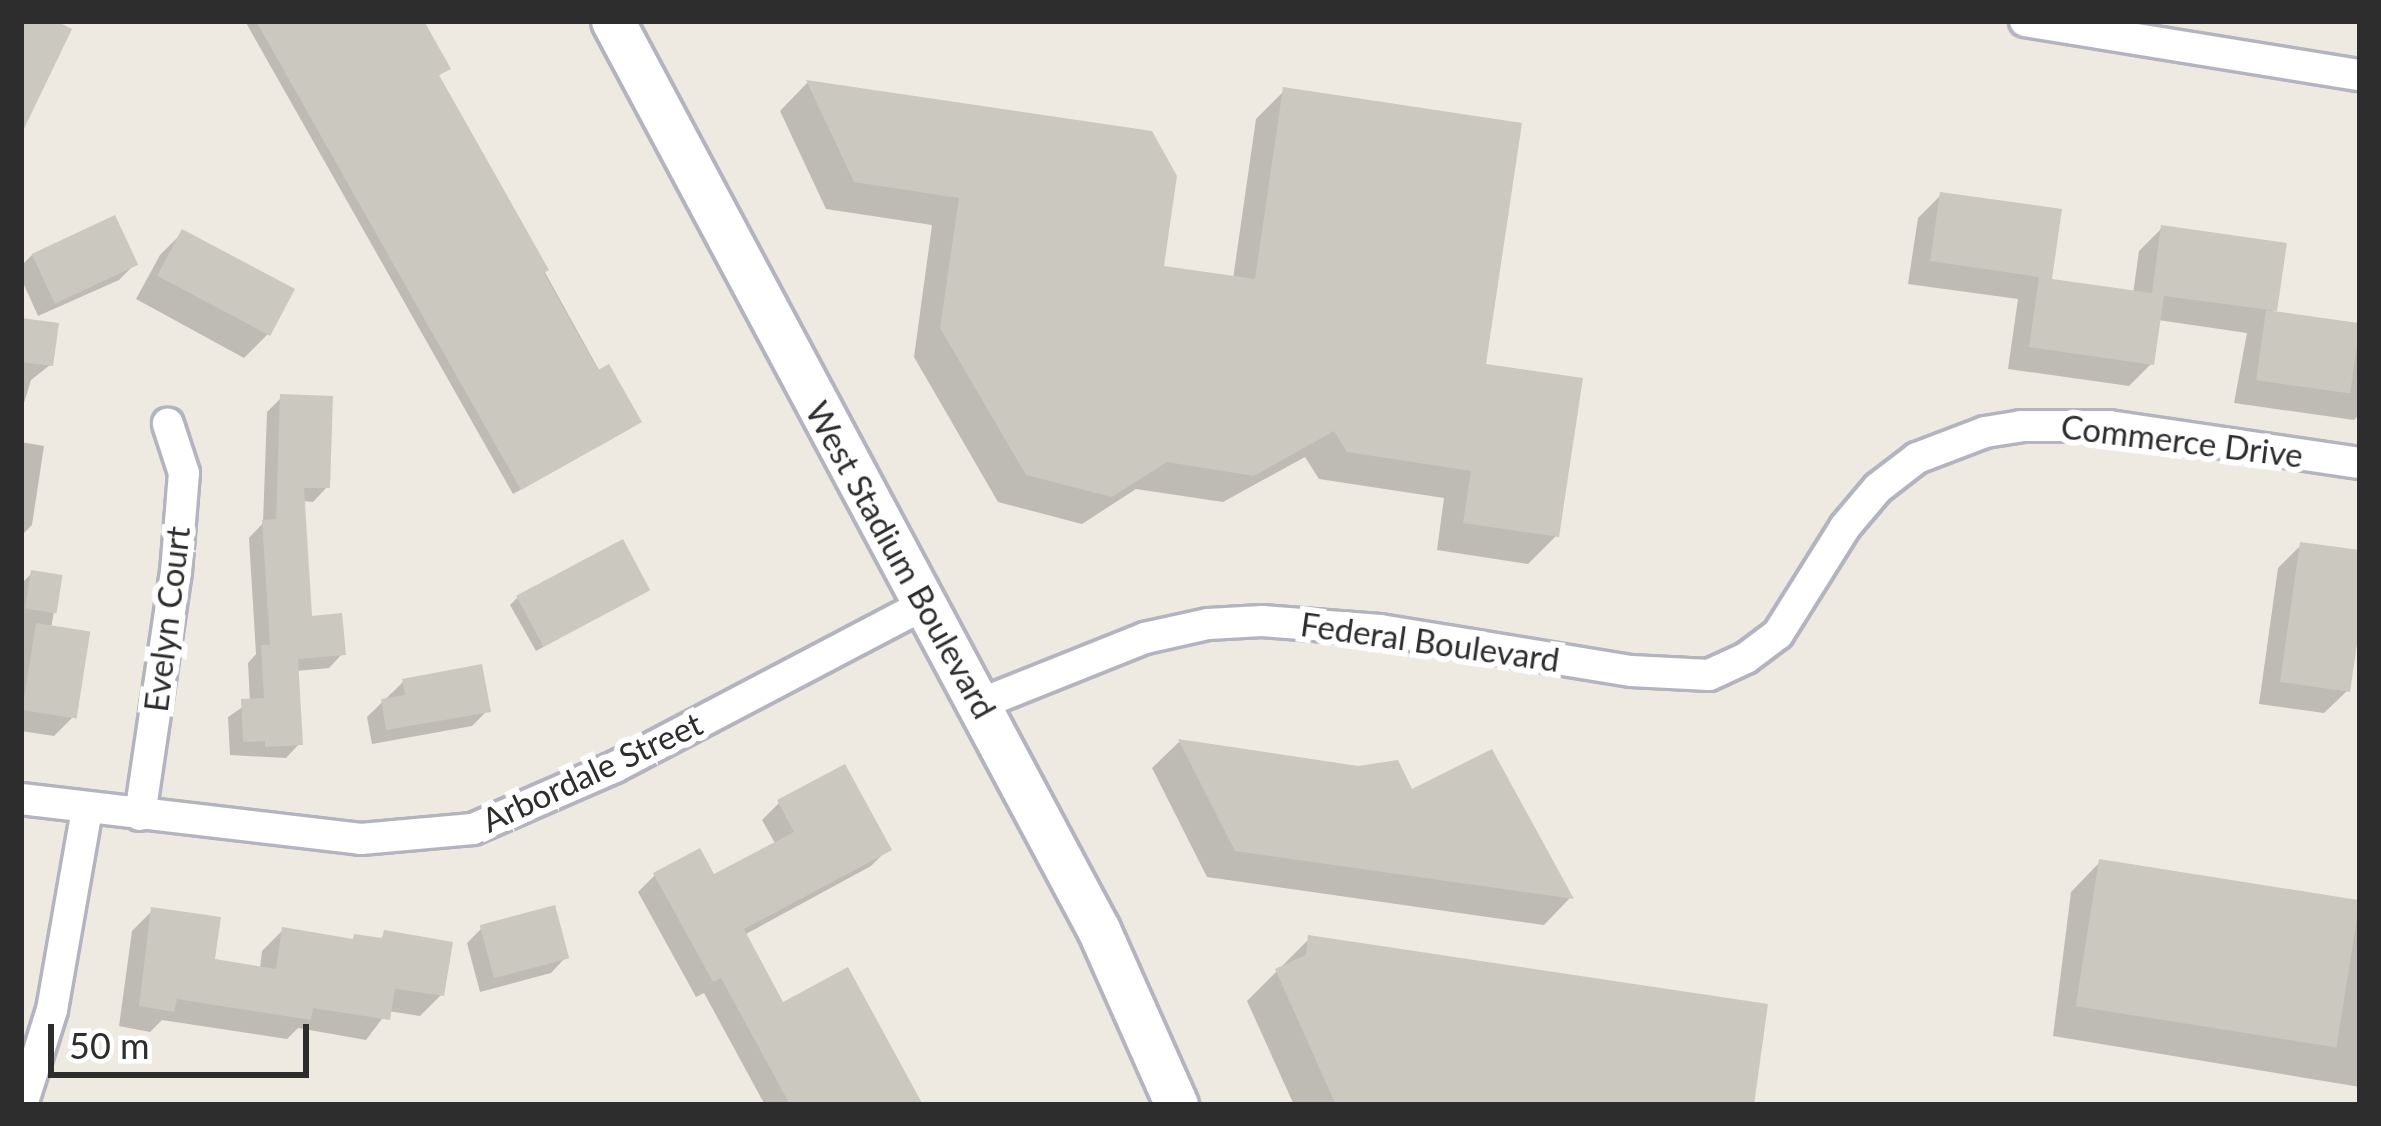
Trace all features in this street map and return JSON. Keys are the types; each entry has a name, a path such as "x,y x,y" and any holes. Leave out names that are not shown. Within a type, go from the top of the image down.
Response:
{"main road":[{"name":"West Stadium Boulevard","path":"613,21 1099,931 1177,1105"}],"street":[{"path":"2025,21 2360,75"},
{"name":"Evelyn Court","path":"140,814 176,572 184,473 168,424"},
{"name":"Commerce Drive","path":"1746,658 1778,634 1845,526 1878,488 1917,458 1985,432 2021,426 2109,426 2360,463"},
{"name":"Arbordale Street","path":"21,799 361,839 473,829 615,767 923,605"},
{"name":"Federal Boulevard","path":"980,704 1145,638 1208,624 1340,625 1680,677 1709,675 1746,658"},
{"path":"22,1105 52,1010 87,810"}],"building":[{"path":"21,21 56,21 72,29 21,135"},
{"path":"256,21 424,21 451,69 439,75 549,270 544,273 598,370 609,364 642,422 521,490"},
{"path":"806,80 1152,131 1177,176 1164,266 1255,279 1283,87 1522,123 1486,364 1583,378 1559,537 1463,523 1471,471 1347,452 1334,431 1254,476 1167,462 1112,497 1026,475 940,328 959,198 854,182"},
{"path":"1940,192 2062,209 2052,279 2152,293 2161,225 2287,243 2277,311 2164,296 2154,365 2029,347 2039,277 1930,261"},
{"path":"115,215 138,265 55,304 32,254"},
{"path":"182,229 295,289 270,336 157,276"},
{"path":"2266,310 2360,323 2350,394 2256,380"},
{"path":"21,318 59,323 53,366 21,362"},
{"path":"280,394 333,396 330,488 304,488 312,616 342,613 346,655 298,659 303,745 265,747 265,741 243,742 241,699 264,698 261,645 270,645 262,520 276,519"},
{"path":"623,539 650,590 543,647 516,596"},
{"path":"2300,542 2360,550 2360,623 2350,692 2280,682"},
{"path":"31,570 63,575 57,614 25,609"},
{"path":"36,623 90,632 77,719 22,710"},
{"path":"482,664 491,712 386,730 381,699 405,695 402,679"},
{"path":"1178,739 1358,766 1398,760 1412,789 1492,749 1574,899 1235,851"},
{"path":"845,764 892,850 744,929 783,1002 848,967 923,1105 789,1103 721,978 713,982 653,873 700,848 714,874 794,832 777,800"},
{"path":"2099,859 2360,900 2336,1047 2076,1006"},
{"path":"555,905 569,958 494,978 480,925"},
{"path":"151,907 221,917 215,959 276,969 282,927 353,939 354,934 382,938 384,930 453,942 444,996 395,989 390,1020 313,1008 311,1020 177,999 174,1012 139,1006"},
{"path":"1308,935 1768,1004 1754,1105 1336,1105 1275,969 1306,955"}]}
